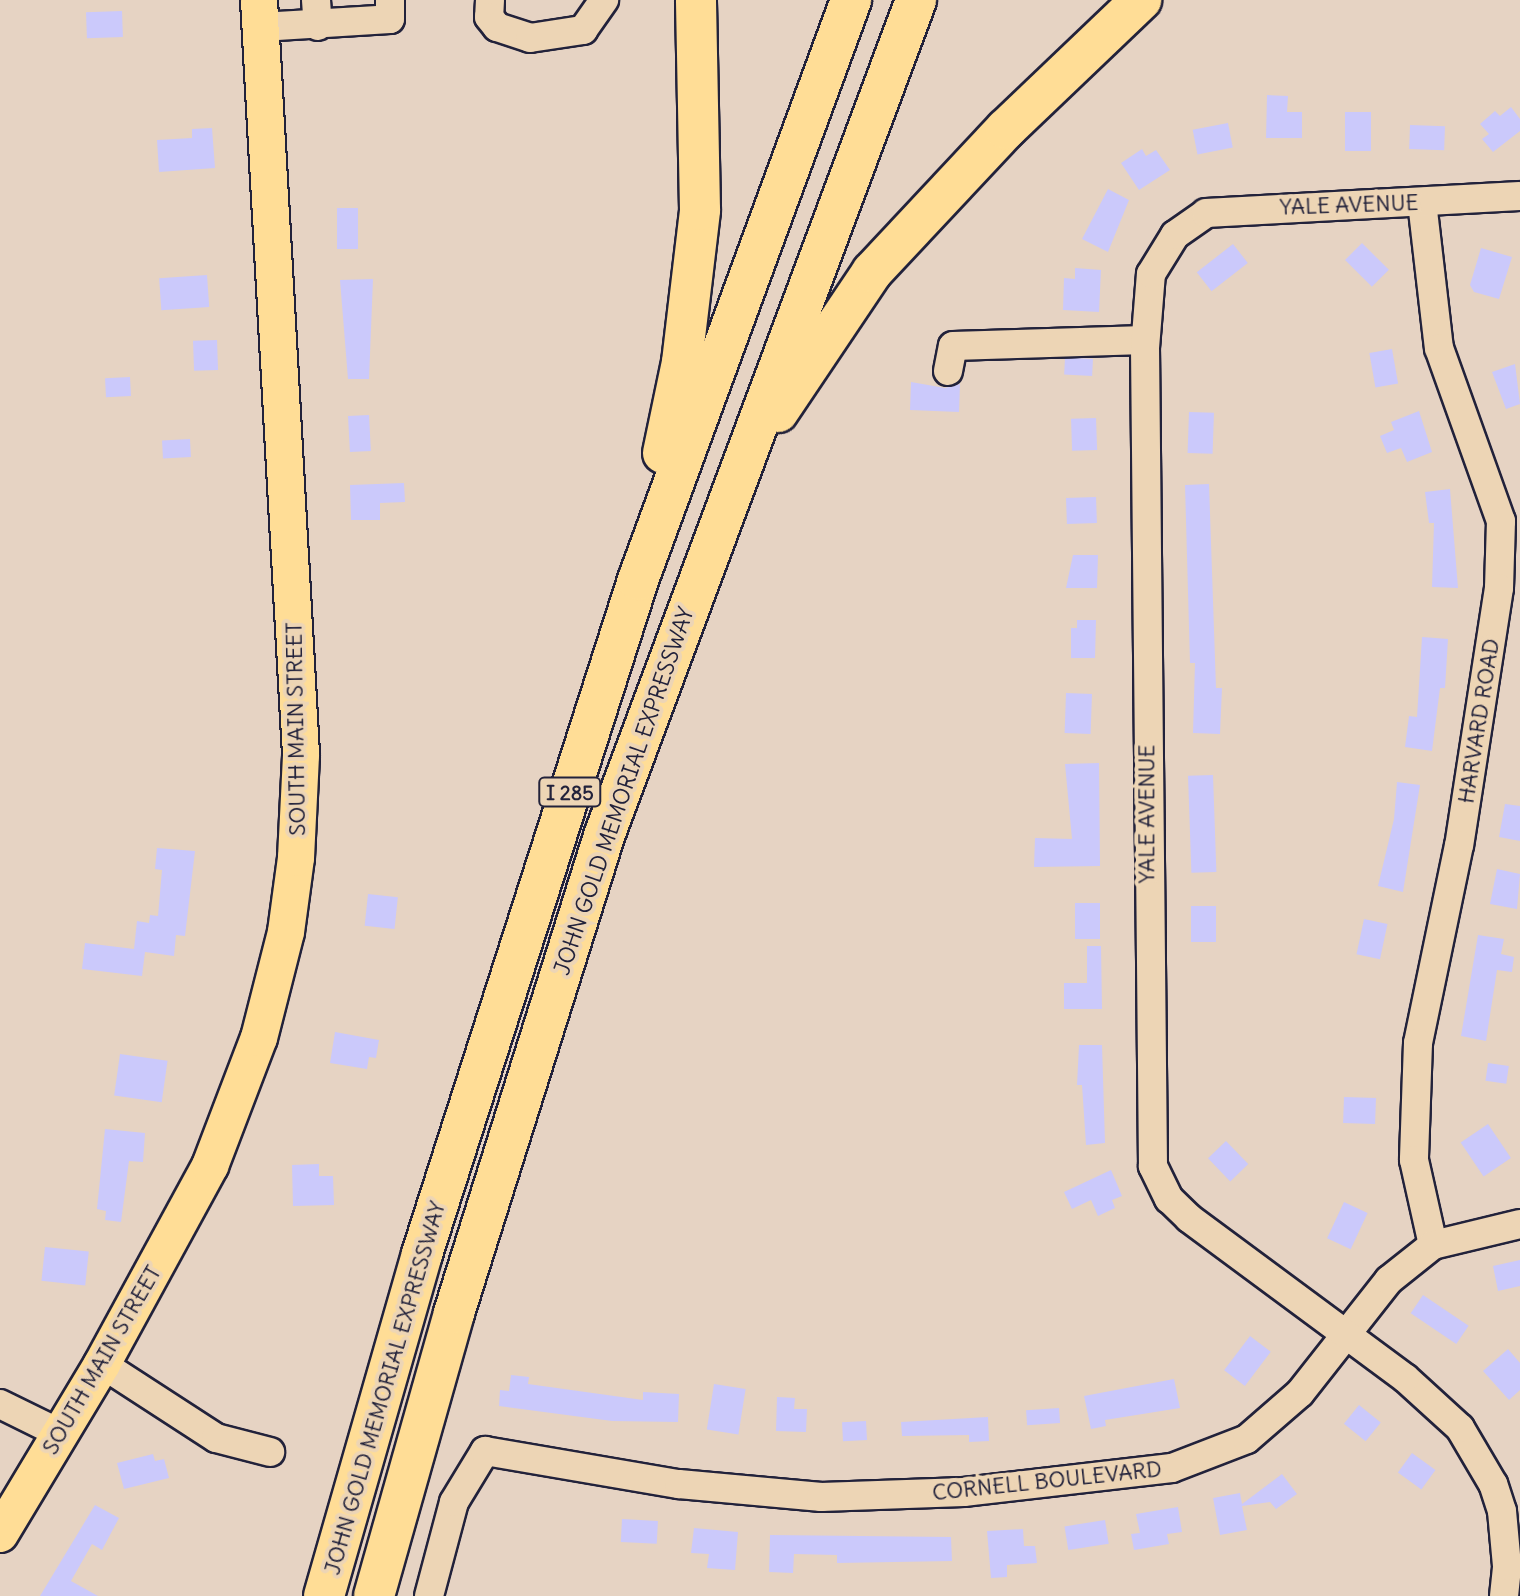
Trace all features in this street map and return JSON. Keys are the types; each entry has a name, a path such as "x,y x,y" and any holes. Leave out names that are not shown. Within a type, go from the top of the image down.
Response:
{"highway":[{"path":"638,580 682,362 700,210 696,0"},
{"name":"JOHN GOLD MEMORIAL EXPRESSWAY","path":"324,1596 422,1254 638,580 851,0"},
{"name":"JOHN GOLD MEMORIAL EXPRESSWAY","path":"374,1596 454,1313 604,836 721,513 916,0"},
{"path":"721,513 798,378 872,272 1006,129 1141,0"}],"main road":[{"name":"SOUTH MAIN STREET","path":"0,1534 102,1364 190,1207 243,1086 268,1009 296,858 301,754 260,14"}],"street":[{"path":"260,14 317,13 390,19 390,0"},
{"path":"490,0 489,17 497,27 530,38 583,30 595,20 604,0"},
{"name":"YALE AVENUE","path":"1504,1596 1507,1566 1502,1511 1476,1451 1441,1408 1344,1338 1189,1218 1169,1199 1153,1166 1145,340 1147,293 1157,262 1175,235 1206,213 1520,196"},
{"name":"HARVARD ROAD","path":"1422,202 1439,348 1501,521 1499,588 1462,830 1418,1043 1414,1160 1433,1245"},
{"path":"948,371 953,346 1145,340"},
{"name":"CORNELL BOULEVARD","path":"429,1596 454,1502 485,1451 679,1484 821,1497 964,1492 1172,1468 1247,1439 1300,1393 1389,1280 1433,1245 1520,1224"},
{"path":"102,1364 178,1417 216,1438 270,1452"},
{"path":"0,1404 59,1433"}],"building":[{"path":"122,11 123,37 87,38 86,12"},
{"path":"1267,95 1288,96 1287,112 1302,112 1302,138 1266,138"},
{"path":"1511,107 1520,119 1520,131 1493,152 1482,139 1489,134 1480,124 1495,111 1500,116"},
{"path":"1345,112 1371,112 1371,151 1345,151"},
{"path":"1228,123 1233,148 1197,154 1193,130"},
{"path":"1410,125 1445,126 1444,150 1409,149"},
{"path":"212,128 215,168 159,172 157,140 192,138 192,129"},
{"path":"1142,149 1146,156 1156,150 1170,170 1139,190 1121,163"},
{"path":"1108,189 1129,200 1108,252 1082,239"},
{"path":"337,208 358,208 358,249 337,249"},
{"path":"1362,243 1389,270 1372,287 1345,260"},
{"path":"1233,244 1248,263 1212,291 1197,272"},
{"path":"1481,248 1512,257 1499,299 1474,292 1470,285"},
{"path":"1075,268 1101,270 1099,312 1063,310 1064,278 1075,279"},
{"path":"207,275 209,307 161,310 159,278"},
{"path":"373,279 369,379 348,379 340,280"},
{"path":"217,340 218,370 194,371 193,341"},
{"path":"1392,349 1398,383 1375,387 1369,353"},
{"path":"1065,358 1093,359 1092,376 1064,375"},
{"path":"1515,364 1520,404 1506,409 1492,372"},
{"path":"130,377 131,396 106,397 105,378"},
{"path":"911,382 945,388 960,384 959,412 910,410"},
{"path":"1419,411 1432,452 1407,462 1401,448 1387,453 1380,436 1394,430 1391,422"},
{"path":"1189,412 1214,413 1213,454 1188,453"},
{"path":"369,415 371,451 350,452 348,416"},
{"path":"1096,418 1097,450 1072,451 1071,419"},
{"path":"190,439 191,457 163,458 162,440"},
{"path":"404,483 405,502 380,503 380,520 351,520 350,485"},
{"path":"1209,484 1216,688 1222,688 1220,734 1193,733 1195,663 1190,663 1185,485"},
{"path":"1450,489 1458,588 1432,587 1434,523 1429,523 1425,492"},
{"path":"1096,497 1097,523 1067,524 1066,498"},
{"path":"1073,555 1098,555 1097,588 1066,588"},
{"path":"1077,620 1096,620 1095,658 1071,658 1071,628 1077,628"},
{"path":"1422,637 1448,639 1445,688 1440,688 1432,751 1405,747 1409,716 1417,717"},
{"path":"1066,693 1092,694 1091,734 1065,733"},
{"path":"1099,763 1100,866 1034,867 1035,838 1072,839 1065,764"},
{"path":"1213,775 1216,872 1191,873 1188,776"},
{"path":"1397,782 1420,785 1403,892 1378,886 1394,819"},
{"path":"1505,804 1520,806 1520,841 1499,837"},
{"path":"157,848 195,851 185,936 176,935 174,956 145,952 142,976 82,969 85,943 134,949 137,921 149,923 150,915 158,916 162,870 155,869"},
{"path":"1497,869 1520,874 1517,909 1490,904"},
{"path":"368,894 398,897 394,929 365,926"},
{"path":"1075,903 1100,903 1100,939 1075,939"},
{"path":"1191,906 1216,906 1216,942 1191,942"},
{"path":"1364,919 1387,924 1380,959 1357,954"},
{"path":"1478,935 1504,939 1501,954 1514,957 1512,972 1497,970 1486,1041 1461,1036"},
{"path":"1087,946 1101,946 1102,1009 1064,1009 1064,983 1087,983"},
{"path":"335,1032 379,1040 376,1058 369,1057 367,1069 330,1063"},
{"path":"1079,1045 1102,1045 1105,1143 1086,1145 1082,1085 1077,1085"},
{"path":"120,1054 168,1061 162,1102 114,1096"},
{"path":"1488,1063 1509,1066 1506,1084 1485,1081"},
{"path":"1344,1097 1376,1098 1375,1124 1343,1123"},
{"path":"1488,1124 1511,1158 1484,1176 1461,1142"},
{"path":"105,1129 145,1133 143,1162 129,1161 121,1222 105,1220 106,1211 97,1209"},
{"path":"1226,1141 1248,1164 1230,1181 1208,1158"},
{"path":"319,1164 319,1176 333,1176 334,1205 293,1206 292,1165"},
{"path":"1111,1170 1122,1196 1112,1200 1115,1208 1098,1216 1091,1200 1072,1209 1064,1192"},
{"path":"1344,1202 1368,1213 1351,1249 1327,1238"},
{"path":"45,1247 89,1252 85,1285 41,1281"},
{"path":"1520,1260 1520,1286 1498,1291 1493,1266"},
{"path":"1423,1295 1469,1326 1456,1344 1411,1313"},
{"path":"1250,1336 1271,1352 1245,1386 1224,1370"},
{"path":"1508,1349 1520,1363 1520,1390 1509,1400 1483,1371"},
{"path":"511,1375 529,1377 528,1384 643,1400 643,1392 679,1394 678,1422 612,1421 499,1406 500,1390 509,1391"},
{"path":"1174,1379 1180,1408 1105,1420 1106,1426 1091,1429 1084,1396"},
{"path":"714,1384 746,1389 738,1434 707,1429"},
{"path":"777,1397 795,1398 794,1409 807,1409 806,1432 776,1431"},
{"path":"1359,1405 1381,1423 1366,1441 1344,1424"},
{"path":"1059,1408 1060,1423 1027,1425 1026,1410"},
{"path":"988,1417 989,1441 969,1442 969,1435 902,1436 901,1422"},
{"path":"866,1421 867,1440 843,1441 842,1422"},
{"path":"1412,1453 1435,1470 1421,1489 1398,1472"},
{"path":"153,1454 155,1461 164,1459 169,1478 124,1489 117,1463"},
{"path":"1282,1474 1297,1494 1276,1509 1270,1502 1242,1506 1247,1530 1220,1535 1213,1498 1240,1493 1242,1504"},
{"path":"95,1505 119,1518 102,1550 92,1544 71,1581 98,1596 40,1596"},
{"path":"1178,1507 1182,1532 1167,1534 1169,1544 1134,1550 1131,1534 1140,1533 1136,1514"},
{"path":"622,1519 658,1521 657,1544 621,1542"},
{"path":"1105,1520 1109,1544 1068,1550 1065,1526"},
{"path":"694,1528 738,1532 735,1570 707,1568 709,1554 691,1553"},
{"path":"1023,1529 1024,1546 1035,1546 1037,1563 1007,1565 1007,1577 991,1578 987,1531"},
{"path":"770,1535 951,1537 952,1561 837,1563 837,1555 794,1554 793,1573 769,1572"}]}
